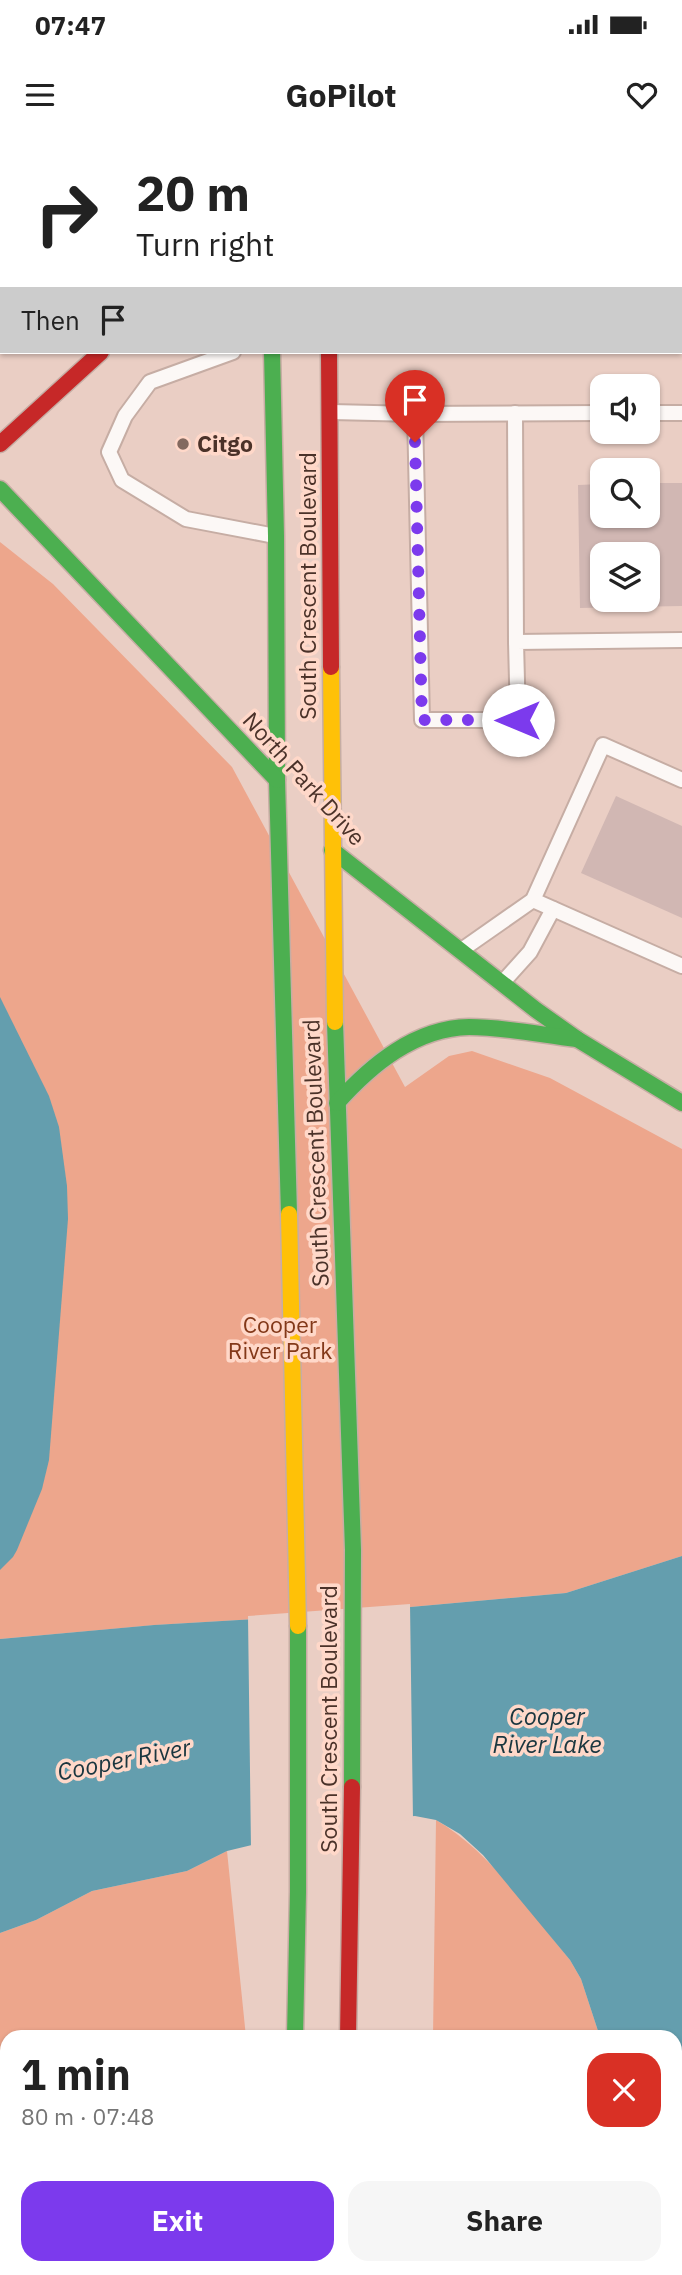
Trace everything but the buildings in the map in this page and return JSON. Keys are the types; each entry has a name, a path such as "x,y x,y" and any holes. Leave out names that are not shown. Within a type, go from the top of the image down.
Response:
{"main road":[{"path":"0,444 98,354"},
{"name":"South Crescent Boulevard","path":"272,354 277,780 298,1560 295,2030"},
{"name":"South Crescent Boulevard","path":"329,354 332,850 337,1103 353,1550 348,2030"},
{"name":"North Park Drive","path":"0,489 293,800"},
{"name":"North Park Drive","path":"316,830 332,850 502,984 577,1038 682,1103"},
{"path":"337,1103 363,1074 407,1043 445,1030 489,1028 577,1038"}],"lane":[{"path":"227,354 150,382 125,416 109,452 122,480 186,519 276,536"},
{"path":"330,411 415,414 590,413"},
{"path":"415,414 422,720 518,720 515,413"},
{"path":"660,413 682,413"},
{"path":"516,642 682,640"},
{"path":"460,951 533,900 603,745 682,780"},
{"path":"533,900 682,966"},
{"path":"502,984 530,952 554,909"}],"green space":[{"name":"Cooper River Park","path":"0,542 53,584 232,767 405,1087 449,1056 472,1051 550,1078 682,1149 682,1556 566,1593 322,1615 155,1625 0,1639"},
{"path":"436,1820 456,1833 492,1866 570,1960 581,1979 598,2030 433,2030"},
{"path":"227,1851 245,2030 0,2030 0,1933 36,1920 92,1891 187,1871"}],"water":[{"path":"0,997 49,1096 59,1127 67,1186 68,1219 49,1460 42,1489 17,1550 0,1570"},
{"name":"Cooper River Lake","path":"682,1556 682,2030 598,2030 581,1979 570,1960 483,1855 460,1834 436,1820 415,1816 357,1820 227,1851 187,1871 92,1891 36,1920 0,1933 0,1639 154,1625 322,1615 566,1593"}],"pier":[{"path":"410,1604 413,1820 357,1823 251,1849 248,1616"}],"traffic: fast":[{"path":"272,354 277,780 289,1214"},
{"path":"0,489 277,780"},
{"path":"332,850 536,1010 577,1039 682,1103"},
{"path":"335,1022 353,1550 352,1787"},
{"path":"337,1103 379,1063 412,1041 430,1034 449,1029 483,1027 577,1039"},
{"path":"295,2030 298,1626"}],"traffic: slow":[{"path":"331,667 335,1022"},
{"path":"289,1214 298,1626"}],"traffic: jam":[{"path":"0,444 99,354"},
{"path":"329,354 331,667"},
{"path":"348,2030 352,1787"}],"place":[{"name":"Citgo","path":"183,444"}],"route":[{"path":"415,442 422,720 518,720"}],"water label":[{"name":"Cooper River","path":"124,1760"}]}
